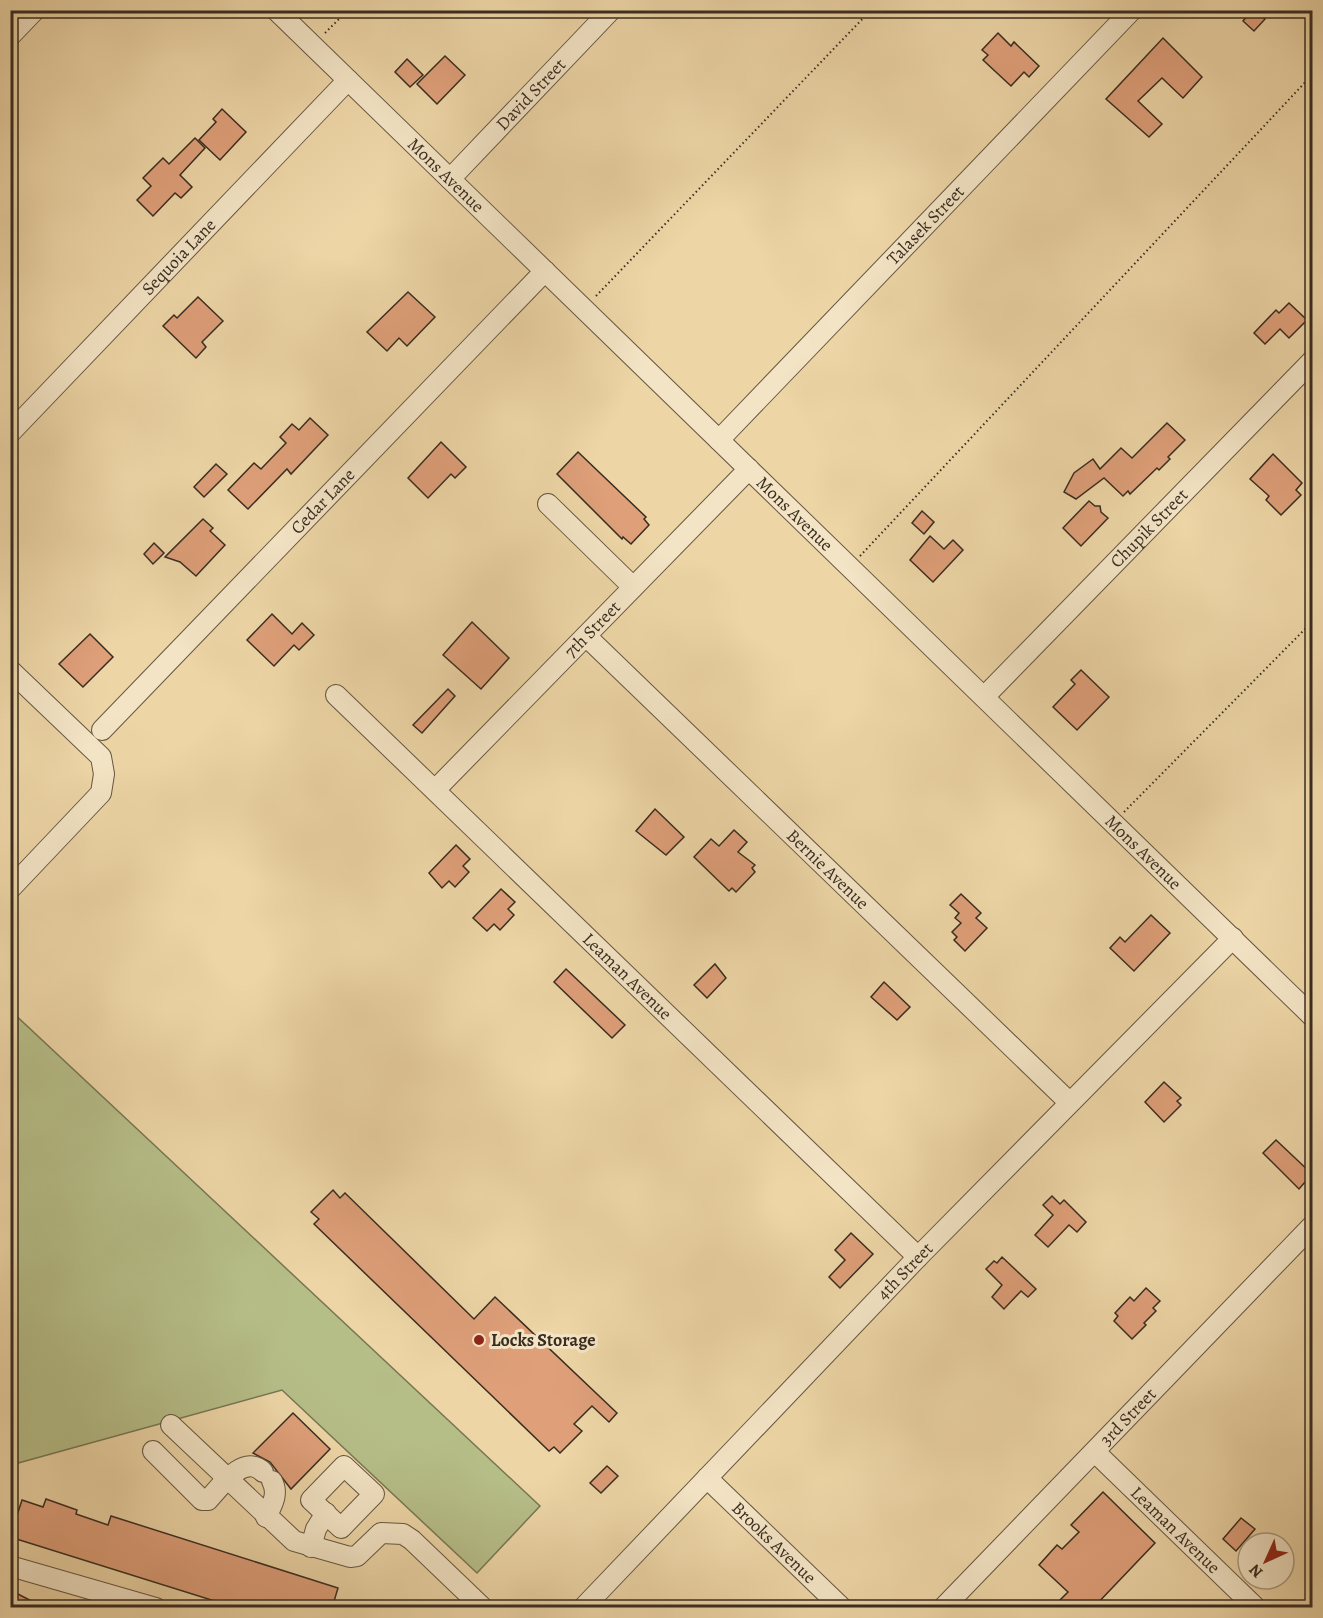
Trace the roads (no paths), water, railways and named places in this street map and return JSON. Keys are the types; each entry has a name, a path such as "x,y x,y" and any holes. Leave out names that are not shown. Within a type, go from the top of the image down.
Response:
{"street":[{"path":"10,36 35,10"},
{"name":"Mons Avenue","path":"276,10 1312,1016"},
{"name":"David Street","path":"450,179 611,10"},
{"name":"Talasek Street","path":"719,440 1132,10"},
{"name":"Sequoia Lane","path":"10,433 348,80"},
{"name":"Cedar Lane","path":"102,730 545,271"},
{"name":"Chupik Street","path":"984,697 1312,361"},
{"name":"7th Street","path":"435,790 749,469"},
{"path":"548,504 633,587"},
{"name":"Bernie Avenue","path":"586,636 1069,1102"},
{"path":"10,670 101,757 104,774 101,793 10,889"},
{"name":"Leaman Avenue","path":"336,695 918,1257"},
{"name":"4th Street","path":"583,1608 918,1257 1233,938"},
{"name":"3rd Street","path":"943,1608 1312,1226"},
{"path":"171,1425 294,1541 350,1557 357,1556 381,1533 403,1534 483,1608"},
{"path":"153,1451 202,1500 208,1500 227,1479 242,1468 260,1468 276,1488 266,1517"},
{"name":"Leaman Avenue","path":"1095,1452 1256,1608"},
{"name":"Brooks Avenue","path":"707,1478 842,1608"},
{"path":"311,1546 316,1529 326,1513"},
{"path":"10,1566 156,1608"}],"place":[{"name":"Locks Storage","path":"479,1340"}]}
